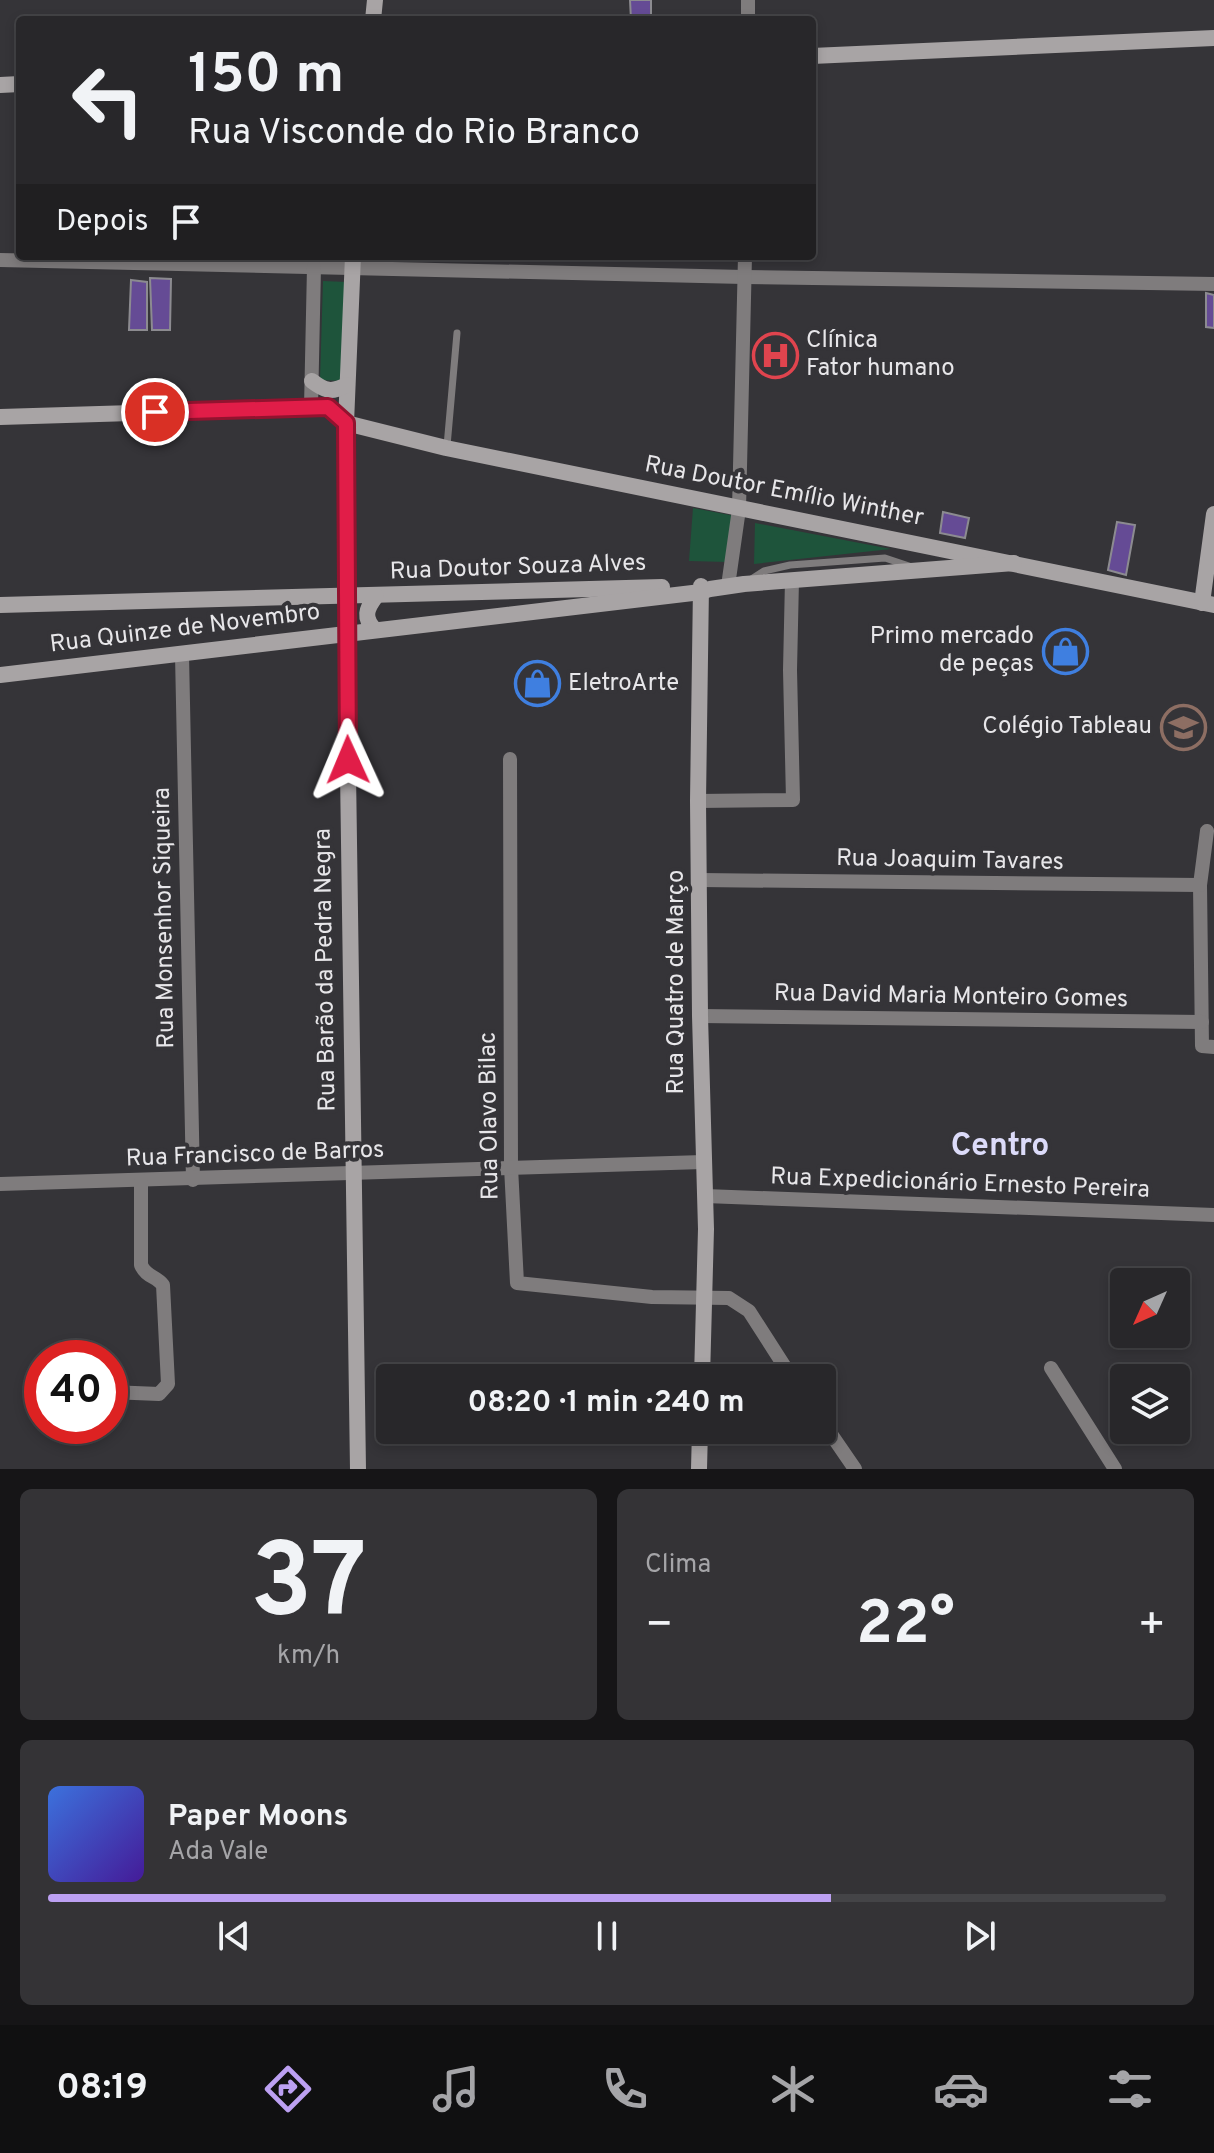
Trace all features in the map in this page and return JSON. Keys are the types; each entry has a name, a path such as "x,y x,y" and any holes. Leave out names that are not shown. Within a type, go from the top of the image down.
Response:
{"main road":[{"path":"816,56 1214,38"},
{"name":"Rua Barão da Pedra Negra","path":"352,262 346,423 346,633 358,1469"},
{"path":"312,381 325,391 335,391 347,385"},
{"path":"0,417 311,407"},
{"name":"Rua Doutor Emílio Winther","path":"311,407 328,407 346,423 446,448 1208,604"},
{"path":"1208,604 1214,514"},
{"name":"Rua Quinze de Novembro","path":"0,675 736,585 1014,563"},
{"name":"Rua Doutor Souza Alves","path":"0,605 704,589"},
{"name":"Rua Quatro de Março","path":"703,1364 705,1196 698,801 704,589"},
{"path":"375,630 369,623 367,609 376,596"},
{"path":"699,1469 700,1444"}],"street":[{"path":"0,260 314,267 352,262 744,277 1214,284"},
{"path":"736,585 745,260"},
{"path":"311,407 314,267"},
{"path":"698,801 793,800 790,670 792,580"},
{"name":"Rua Monsenhor Siqueira","path":"182,655 193,1180"},
{"name":"Rua Olavo Bilac","path":"510,759 511,1167 517,1283 652,1297 705,1296"},
{"path":"1207,831 1200,885 1202,1022 1208,1046"},
{"name":"Rua Joaquim Tavares","path":"701,880 1200,885"},
{"name":"Rua David Maria Monteiro Gomes","path":"700,1016 1202,1022"},
{"name":"Rua Francisco de Barros","path":"0,1184 703,1162"},
{"path":"128,1393 159,1394 168,1384 163,1285 146,1275 141,1265 141,1181"},
{"name":"Rua Expedicionário Ernesto Pereira","path":"705,1196 1214,1215"},
{"path":"705,1296 729,1298 749,1311 783,1364"},
{"path":"1051,1368 1115,1469"},
{"path":"836,1441 855,1469"}],"lane":[{"path":"446,448 457,333"},
{"path":"736,585 764,571 790,565 885,558 918,570"}],"green space":[{"path":"323,281 347,282 343,381 320,380"},
{"path":"693,508 735,516 728,562 689,561"},
{"path":"755,523 891,549 754,564"}],"building":[{"path":"630,0 651,0 651,16 631,16"},
{"path":"150,278 171,279 170,330 152,330"},
{"path":"131,280 147,282 147,330 129,330"},
{"path":"1206,293 1214,295 1214,328 1206,327"},
{"path":"943,512 969,518 965,538 940,533"},
{"path":"1117,522 1135,525 1126,575 1108,570"}],"place":[{"name":"Clínica Fator humano","path":"775,355"},
{"name":"Primo mercado de peças","path":"1065,651"},
{"name":"EletroArte","path":"537,684"},
{"name":"Colégio Tableau","path":"1183,727"}],"district":[{"name":"Centro","path":"1000,1147"}],"route":[{"path":"155,412 328,407 346,423 348,760"}]}
